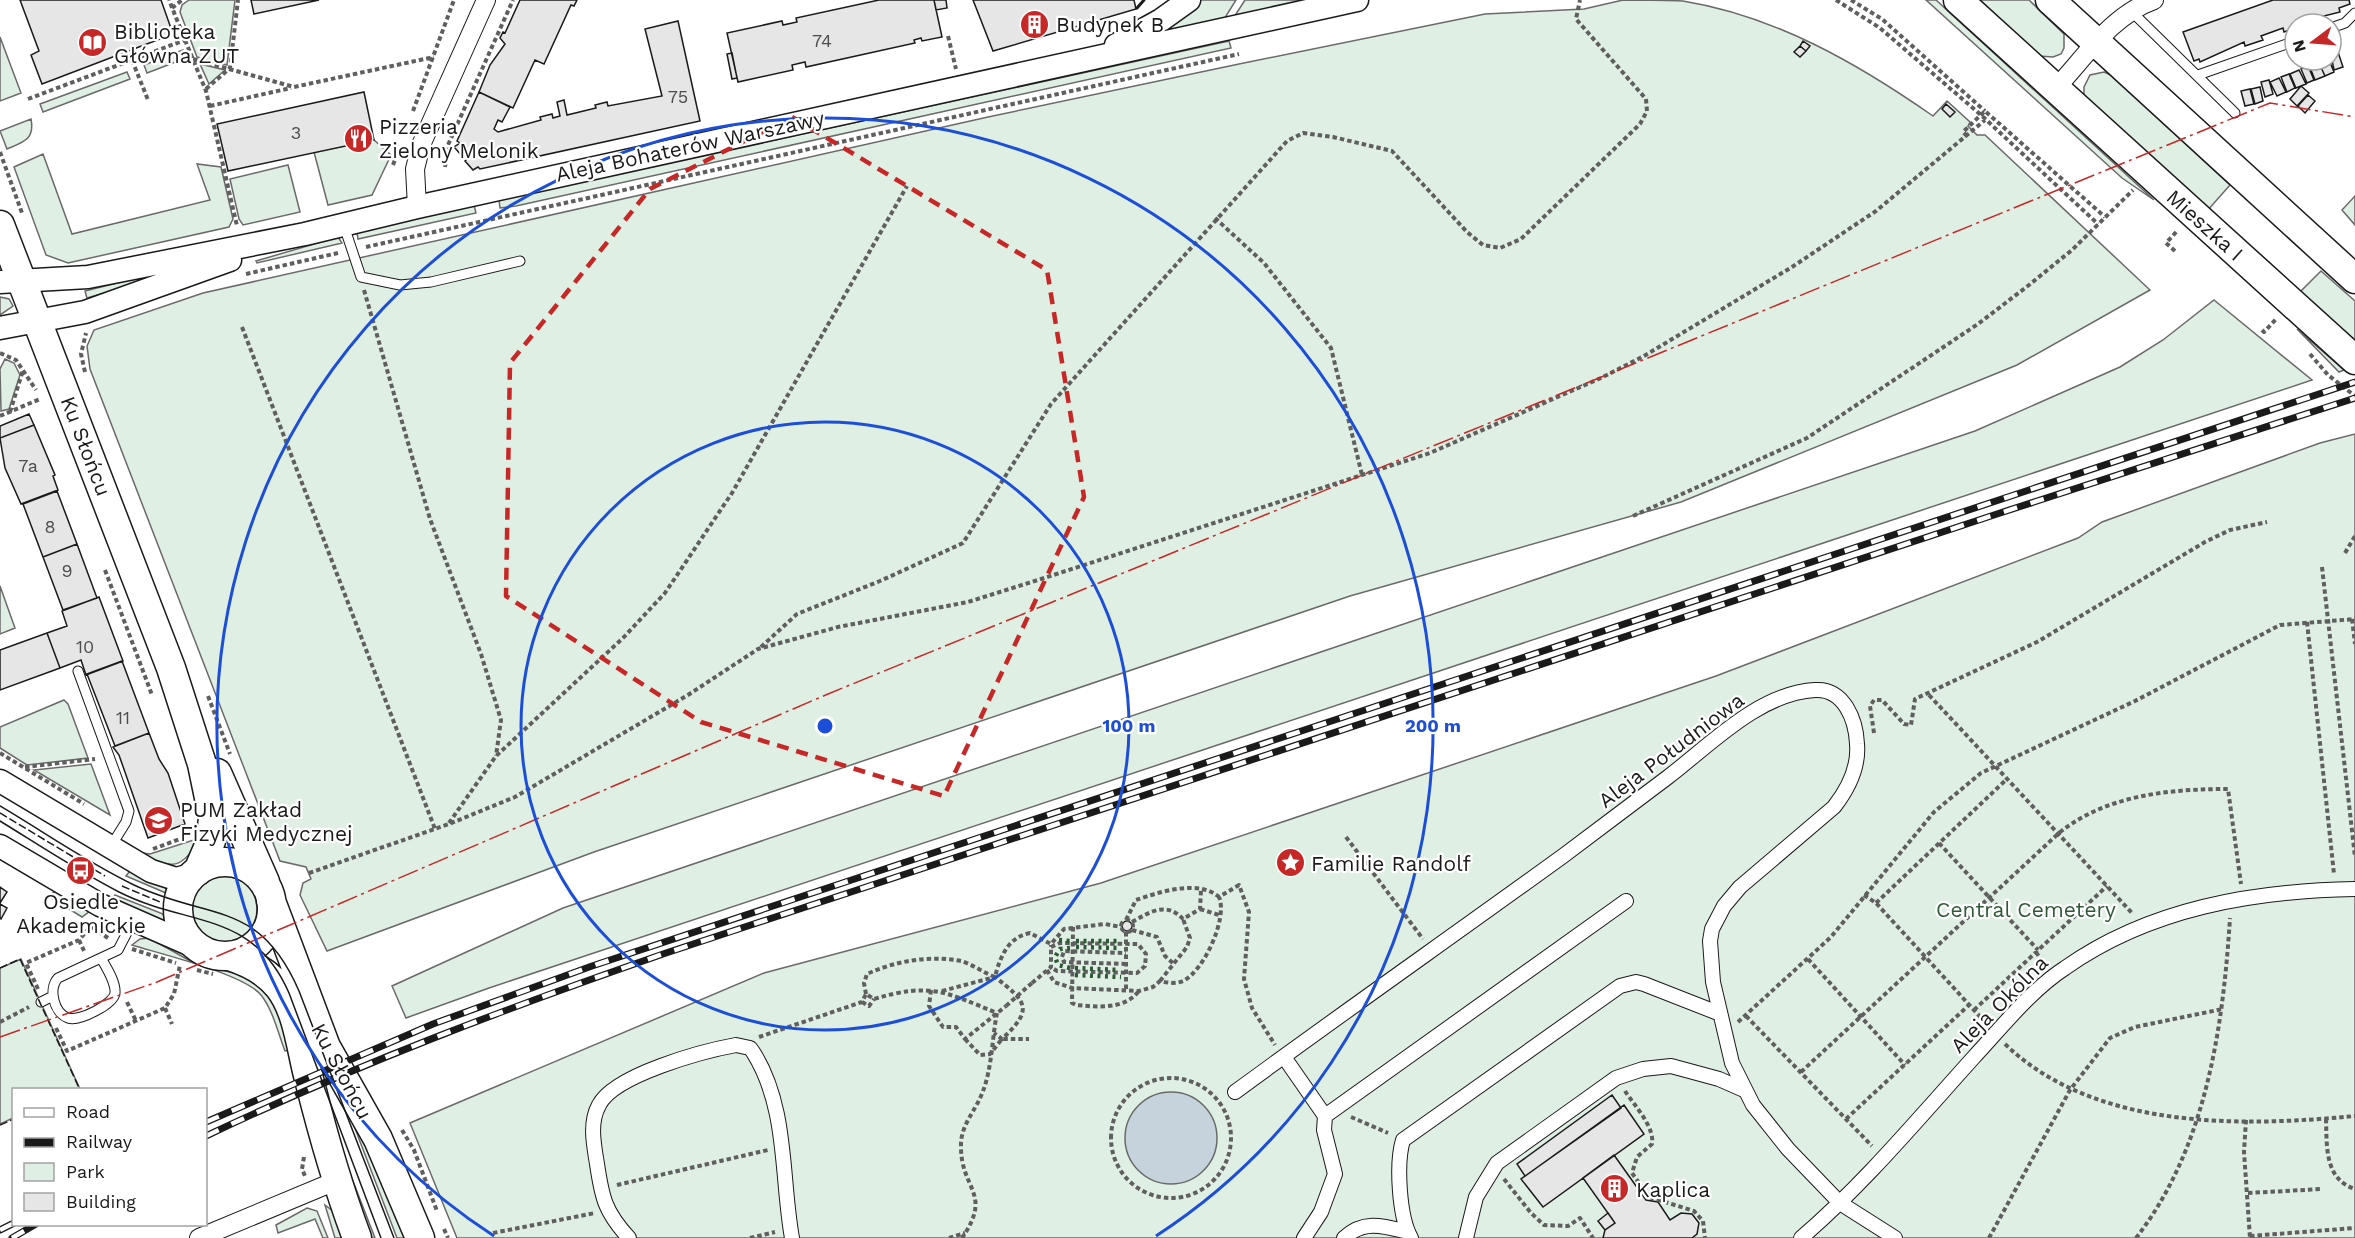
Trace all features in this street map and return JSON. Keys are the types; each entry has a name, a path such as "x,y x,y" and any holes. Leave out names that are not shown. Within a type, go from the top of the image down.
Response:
{"main road":[{"name":"Mieszka I","path":"1958,0 2056,88 2190,224 2282,309 2355,360"},
{"path":"2050,0 2355,279"},
{"name":"Ku Słońcu","path":"8,222 10,281 37,322 171,668 269,894 326,1047 378,1139 420,1238"},
{"name":"Ku Słońcu","path":"171,668 213,807 211,841 196,872 181,893 178,915 189,956 223,966 262,971 279,987 294,1018 318,1117 357,1238"},
{"path":"196,872 216,863 236,864 254,872 269,894 271,921 262,939 223,966"}],"street":[{"path":"417,207 415,170 421,144 486,0"},
{"name":"Aleja Bohaterów Warszawy","path":"1076,61 1143,31 1189,0"},
{"name":"Aleja Bohaterów Warszawy","path":"10,281 88,278 305,234 417,207 1357,0"},
{"path":"2056,88 2130,10 2154,0"},
{"name":"Aleja Bohaterów Warszawy","path":"0,328 85,312 305,234"},
{"name":"Aleja Południowa","path":"1235,1092 1574,848 1747,717 1773,702 1807,691 1828,691 1843,701 1848,709 1857,740 1854,769 1841,798 1736,892 1717,918 1710,953 1718,1013 1732,1063 1744,1090 1788,1149 1840,1203 1895,1238"},
{"path":"0,781 151,872 169,878 183,879 196,872"},
{"path":"0,846 100,905 133,921 189,956"},
{"name":"Aleja Okólna","path":"1801,1238 1840,1203 2036,992 2065,968 2092,951 2184,911 2237,898 2355,889"},
{"path":"1304,1238 1321,1212 1334,1182 1334,1166 1324,1130 1329,1113 1626,901"},
{"path":"1344,1238 1353,1229 1374,1225 1407,1236 1399,1161 1403,1140 1628,983 1644,984 1718,1013"},
{"path":"629,1238 607,1211 601,1189 593,1131 596,1113 602,1099 621,1083 638,1074 736,1045 750,1048 757,1058 771,1097 783,1146 791,1233"},
{"path":"1284,1057 1329,1113"},
{"path":"1466,1238 1476,1197 1495,1166 1504,1157 1616,1078 1643,1069 1671,1066 1719,1079 1744,1090"},
{"path":"199,1238 338,1180"}],"lane":[{"path":"2130,10 2235,113"},
{"path":"2343,23 2355,13"},
{"path":"2198,75 2283,45"},
{"path":"343,224 361,278 400,285 420,283 520,261"},
{"path":"78,671 129,811 126,822 110,848"},
{"path":"101,958 115,989 113,999 108,1004 72,1019 60,1012 52,988 57,978 118,950 133,921"},
{"path":"40,998 53,996"}],"path":[{"path":"169,0 206,89 237,230"},
{"path":"172,8 182,0"},
{"path":"206,89 230,69 238,0"},
{"path":"413,112 454,0"},
{"path":"445,167 448,145 513,0"},
{"path":"1836,0 1880,28 1981,116 2098,224"},
{"path":"1851,0 1882,19 2105,218"},
{"path":"309,873 449,824 515,797 688,695 758,649 797,615 880,581 963,543 1051,405 1215,218 1287,141 1303,133 1333,137 1392,151 1467,232 1483,245 1500,248 1521,239 1640,124 1647,111 1646,99 1576,19 1579,2"},
{"path":"948,36 956,70"},
{"path":"28,99 185,40"},
{"path":"356,249 1239,54"},
{"path":"210,106 434,57"},
{"path":"193,59 294,87"},
{"path":"132,60 148,100"},
{"path":"1967,136 1963,132 1985,111"},
{"path":"758,649 838,627 968,602 1430,453 1601,378 1644,356 1792,267 1876,211 1985,120"},
{"path":"393,165 401,144"},
{"path":"0,152 23,217 8,222"},
{"path":"449,824 496,756 623,638 665,593 732,493 907,186"},
{"path":"1633,516 1807,438 1978,324 2072,250 2133,190"},
{"path":"1215,218 1264,263 1331,348 1362,475"},
{"path":"2175,251 2166,243 2190,224"},
{"path":"243,274 344,252"},
{"path":"361,278 430,519 481,654 501,720 496,756"},
{"path":"2262,330 2264,332 2282,309"},
{"path":"242,327 435,829"},
{"path":"86,375 81,354 83,340 89,328"},
{"path":"0,354 16,360 24,369 43,407"},
{"path":"10,412 24,369"},
{"path":"0,416 40,399"},
{"path":"1857,740 1873,736 1875,727 1870,706 1874,700 1882,700 1904,724 1909,726 1913,721 1913,702 2053,633 2205,542 2230,530 2267,522"},
{"path":"2345,553 2355,536"},
{"path":"103,566 153,697"},
{"path":"2322,567 2355,857"},
{"path":"1724,1035 1842,925 1864,895 1934,812 1968,782 1996,765 2135,701 2280,625 2354,619 2355,645"},
{"path":"2307,622 2336,889"},
{"path":"205,690 230,755"},
{"path":"1929,695 2145,927"},
{"path":"24,768 89,761 108,754"},
{"path":"1876,903 2008,778"},
{"path":"1801,1072 2059,833 2088,813 2126,800 2191,789 2228,789 2237,898 2223,1009 2196,1119 2177,1170 2136,1238"},
{"path":"145,847 151,850 195,833"},
{"path":"1346,837 1431,951"},
{"path":"1939,843 2038,950"},
{"path":"1219,897 1239,885 1249,912 1243,965 1247,993 1257,1019 1284,1057"},
{"path":"1974,1010 2107,886"},
{"path":"1200,909 1202,890"},
{"path":"1121,927 1137,900 1156,893 1202,890 1212,891 1219,897 1221,902 1213,942 1196,972 1176,983 1160,981"},
{"path":"1864,895 1876,903 1996,1034 2024,1061 2070,1090 2113,1106 2196,1119 2326,1119 2355,1116"},
{"path":"1073,927 1072,1003 1112,1006 1126,1002 1139,991 1153,987 1160,981 1190,938 1183,919 1170,909 1157,909 1132,922 1126,920"},
{"path":"1183,919 1200,909 1219,915"},
{"path":"1132,922 1132,930"},
{"path":"1126,989 1126,933 1121,927 1105,924 1064,928 1051,946 1049,969 1054,982 1072,988 1139,991"},
{"path":"0,1022 40,998 26,963 79,940 92,926 113,941"},
{"path":"1126,933 1132,930 1157,937 1164,956 1174,964"},
{"path":"995,977 999,962 1009,944 1019,935 1030,933 1051,946 1072,943 1138,944 1146,954 1146,966 1137,973 1072,972 1049,969"},
{"path":"129,948 189,956 223,966"},
{"path":"1126,952 1064,951 1062,957 1064,962 1072,963 1126,964"},
{"path":"52,1019 67,1051 165,1008 174,994 189,956"},
{"path":"1808,959 1905,1065"},
{"path":"874,999 867,994 864,982 867,974 901,963 928,960 962,961 995,977 1021,997 1023,1006 1019,1023 990,1054 980,1055 956,1027 943,1027 929,1006 932,990"},
{"path":"965,1039 1049,969"},
{"path":"942,991 995,977"},
{"path":"862,1002 869,1006 874,999 895,993 932,990 942,991 997,1013"},
{"path":"736,1045 862,1002 867,994"},
{"path":"113,999 127,1002 136,1021"},
{"path":"1846,1119 1969,1005"},
{"path":"165,1008 172,1024"},
{"path":"1989,1238 2070,1090 2116,1033 2223,1009"},
{"path":"962,1238 976,1214 977,1204 962,1158 962,1137 964,1125 983,1091 997,1013"},
{"path":"1746,1016 1883,1157"},
{"path":"994,1032 1002,1040 1029,1039"},
{"path":"1183,1078 1206,1088 1220,1102 1230,1124 1231,1144 1224,1168 1211,1183 1190,1195 1165,1198 1141,1190 1123,1174 1114,1156 1111,1131 1119,1108 1135,1089 1158,1079 1183,1078"},
{"path":"1616,1078 1652,1134 1652,1144 1636,1157 1632,1173 1649,1197 1694,1210 1702,1221 1706,1238"},
{"path":"1329,1113 1403,1140"},
{"path":"2326,1119 2330,1166 2338,1179 2355,1189"},
{"path":"2246,1120 2244,1152 2250,1237 2355,1228"},
{"path":"601,1189 783,1146"},
{"path":"1495,1166 1531,1213 1544,1225 1568,1226 1580,1218 1593,1238"},
{"path":"2247,1193 2322,1189"},
{"path":"493,1233 607,1211"},
{"path":"750,1238 791,1233"},
{"path":"949,1238 965,1233"}],"highlighted area":[{"path":"792,117 1047,270 1084,497 944,796 701,722 506,596 510,363 650,189"}],"green space":[{"path":"189,0 235,0 227,65 197,57 180,12 182,5"},
{"path":"1197,0 1236,0 1226,16 1225,25 1164,39 1157,30"},
{"path":"1245,0 1326,0 1237,21 1236,14"},
{"path":"1623,0 1683,1 1750,18 1814,44 1845,60 1933,116 1947,101 1970,122 1968,126 1977,135 1985,135 2150,290 2017,365 1681,502 1350,596 594,852 327,951 300,895 303,883 311,879 306,867 280,861 90,369 87,346 94,330 203,293 988,117 1485,14 1584,9"},
{"path":"1926,0 1936,0 2154,200 2122,178"},
{"path":"1980,0 2029,0 2064,34 2064,48 2061,54 2053,57 2039,56"},
{"path":"0,37 21,93 0,101"},
{"path":"1229,41 1231,48 500,208 499,200"},
{"path":"183,50 186,58 147,73 144,65"},
{"path":"200,64 225,70 209,84"},
{"path":"127,72 130,79 43,112 40,104"},
{"path":"2104,72 2111,75 2230,185 2207,211 2087,101 2084,87 2090,75"},
{"path":"31,119 32,126 29,136 23,142 7,149 0,131"},
{"path":"374,140 391,155 372,195 328,205 314,152"},
{"path":"43,154 72,234 210,200 197,164 221,167 233,219 229,227 68,263 46,255 14,167"},
{"path":"288,165 300,212 243,225 239,219 230,179"},
{"path":"2355,196 2355,225 2342,210"},
{"path":"474,205 476,213 358,239 357,232"},
{"path":"338,237 342,243 257,263 256,261"},
{"path":"2321,271 2355,301 2355,340 2299,293"},
{"path":"153,274 153,279 87,298 85,291"},
{"path":"0,297 9,299 13,306 0,315"},
{"path":"2214,300 2312,380 489,988 406,1018 392,986 563,908 1975,431 2120,367 2163,340"},
{"path":"2297,329 2344,370 2339,372"},
{"path":"5,359 14,363 20,375 9,409 1,411 0,369"},
{"name":"Central Cemetery","path":"2355,434 2355,1238 457,1238 410,1123 764,973 1101,883 1716,676 2078,538 2102,522 2320,443"},
{"path":"0,586 15,628 0,634"},
{"path":"64,700 68,704 88,758 27,765 0,748 0,727"},
{"path":"91,764 110,815 34,770"},
{"path":"200,838 188,856 176,864 161,863 142,853 150,854"},
{"path":"130,871 166,888 166,893 126,876"},
{"path":"230,876 248,885 255,896 257,909 255,922 248,933 237,940 218,942 200,933 193,922 191,903 200,885 211,878"},
{"path":"56,891 90,911 82,917 48,896"},
{"path":"115,895 163,914 165,922 111,901"},
{"path":"149,938 194,963 246,976 274,1000 290,1050 285,1051 269,1008 261,995 252,987 220,972 132,945 140,939"},
{"path":"21,959 80,1088 12,1088 12,1118 0,1124 0,968"},
{"path":"346,1105 410,1238 397,1238"},
{"path":"327,1114 375,1238 367,1238"},
{"path":"325,1205 334,1212 346,1238 335,1238"},
{"path":"307,1208 317,1211 328,1238 323,1238 315,1219 278,1233 276,1225"}],"shaded area":[{"path":"1171,1092 1188,1096 1203,1106 1213,1121 1217,1138 1213,1155 1203,1170 1188,1180 1171,1184 1154,1180 1139,1170 1129,1155 1125,1138 1129,1121 1139,1106 1154,1096"}],"building":[{"name":"Biblioteka Główna ZUT","path":"20,0 161,0 173,34 42,84 31,55 39,51"},
{"path":"251,0 319,0 254,14"},
{"path":"520,0 577,0 574,6 571,5 544,64 535,60 513,108 479,92 490,65 505,44 500,38 503,32 505,33"},
{"path":"879,0 934,0 942,37 922,41 921,38 914,40 915,43 806,67 805,62 792,65 793,70 738,82 727,33 782,21 783,25 797,22 796,18"},
{"path":"934,0 946,0 947,8 936,10"},
{"name":"Budynek B","path":"973,0 1134,0 1136,9 993,51"},
{"path":"2273,0 2349,0 2350,4 2339,8 2340,12 2283,12 2283,28 2261,36 2263,40 2245,46 2244,42 2200,62 2199,59 2194,61 2183,32"},
{"path":"678,21 700,121 480,169 478,167 473,170 465,161 471,156 467,152 462,156 454,147 460,143 457,141 479,92 510,107 502,122 498,120 494,129 498,132 541,120 540,117 552,114 553,118 560,116 557,102 564,100 567,115 596,108 595,105 607,102 608,106 662,96 645,29"},
{"path":"1803,41 1810,46 1806,51 1800,46"},
{"path":"1800,46 1806,51 1800,57 1794,52"},
{"path":"732,53 737,78 732,79 727,54"},
{"path":"2300,72 2306,84 2296,88 2290,74"},
{"path":"2302,72 2311,72 2314,80 2307,83"},
{"path":"2312,72 2323,72 2325,76 2315,80"},
{"path":"2289,74 2295,88 2287,92 2281,77"},
{"path":"2279,78 2286,92 2277,96 2270,82"},
{"path":"2269,80 2273,94 2265,97 2261,82"},
{"path":"2301,86 2309,93 2297,106 2290,99"},
{"path":"2260,87 2263,101 2255,104 2251,89"},
{"path":"2250,89 2254,104 2245,106 2241,91"},
{"path":"364,92 374,140 228,171 217,124"},
{"path":"2308,95 2315,101 2305,113 2298,106"},
{"path":"1946,104 1955,112 1950,117 1942,109"},
{"path":"29,414 34,425 0,438 0,426"},
{"path":"34,425 55,475 53,476 58,490 21,504 5,468 0,438"},
{"path":"57,491 77,544 43,557 23,504"},
{"path":"77,544 97,598 63,610 43,557"},
{"path":"99,597 123,661 86,675 81,660 60,668 47,633 67,626 62,611"},
{"path":"47,633 60,668 0,690 0,650"},
{"path":"122,661 149,733 115,746 87,674"},
{"path":"149,733 159,759 168,773 185,824 148,838 119,755 113,747"},
{"path":"0,887 7,892 0,903"},
{"path":"0,904 7,908 1,919 0,918"},
{"path":"1127,921 1131,922 1131,930 1127,931 1123,930 1122,926 1123,922"},
{"path":"1612,1095 1621,1108 1525,1176 1517,1164"},
{"path":"1624,1105 1644,1134 1543,1207 1521,1179"},
{"name":"Kaplica","path":"1614,1155 1646,1200 1658,1202 1670,1220 1681,1213 1692,1214 1699,1223 1697,1234 1692,1238 1603,1238 1605,1230 1615,1223 1583,1178"},
{"path":"1608,1213 1615,1223 1605,1230 1598,1221"}],"tram line":[{"path":"0,806 134,885 161,896 230,917 249,927 267,941 284,962 299,991 394,1238"},
{"path":"0,821 119,892 145,903 216,924 238,934 257,947 274,966 289,993 381,1238"}],"railway":[{"path":"207,1122 433,1024 592,966 2355,382"},
{"path":"207,1136 319,1085 433,1038 666,953 2355,398"},
{"path":"0,1230 12,1224"},
{"path":"12,1238 33,1226"}],"hedge":[{"path":"1059,940 1070,941"},
{"path":"1076,941 1121,941"},
{"path":"1076,947 1121,948"},
{"path":"1070,948 1060,949 1055,957 1058,965 1070,968"},
{"path":"1075,968 1120,970"},
{"path":"1075,975 1121,977"}],"fence":[{"path":"0,813 105,876"},
{"path":"122,886 160,902"},
{"path":"0,968 20,959 79,1088"},
{"path":"0,1125 12,1120"}],"wall":[{"path":"1137,8 1144,0"}],"power":[{"path":"0,1037 157,982 828,694 2270,103 2355,117"}],"place":[{"name":"Budynek B","path":"1035,24"},
{"name":"Biblioteka Główna ZUT","path":"93,43"},
{"name":"Pizzeria Zielony Melonik","path":"358,138"},
{"name":"PUM Zakład Fizyki Medycznej","path":"159,821"},
{"name":"Familie Randolf","path":"1290,863"},
{"name":"Osiedle Akademickie","path":"81,870"},
{"name":"Kaplica","path":"1615,1189"}]}
